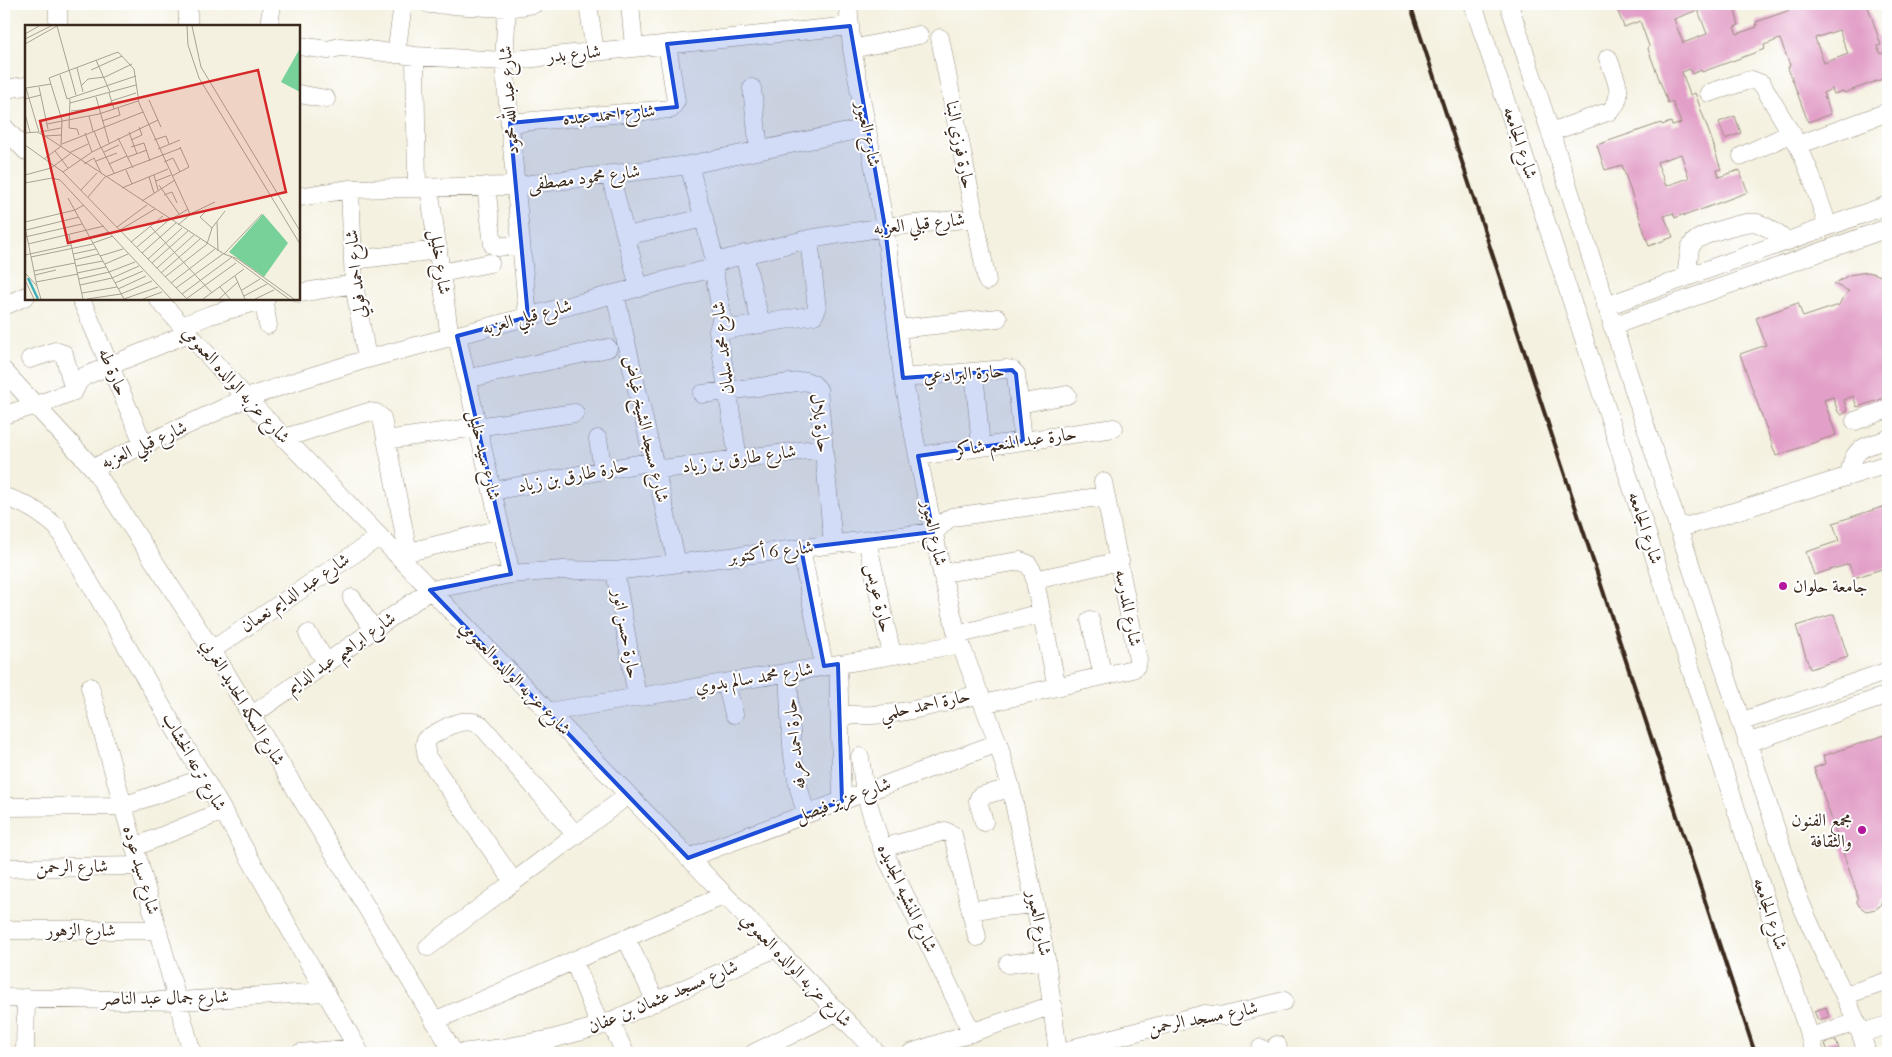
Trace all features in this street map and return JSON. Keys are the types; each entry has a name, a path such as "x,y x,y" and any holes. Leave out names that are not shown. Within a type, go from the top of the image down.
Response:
{"street":[{"path":"58,4 58,25"},
{"path":"188,4 188,25"},
{"path":"269,25 272,4"},
{"path":"396,54 402,4"},
{"path":"429,4 509,6 534,4"},
{"path":"588,4 595,52"},
{"path":"630,4 634,47"},
{"name":"شارع العبور","path":"848,4 852,49 885,226 903,378 933,532 959,639 998,743 1010,788 1046,959 1058,1053"},
{"name":"شارع الجامعه","path":"1473,4 1539,200 1811,1039"},
{"path":"1513,5 1612,326 1803,910 1822,953 1846,995 1867,1053"},
{"name":"شارع عبد الله محمود","path":"509,6 504,61 528,317"},
{"name":"شارع بدر","path":"300,46 328,50 340,47 415,56 504,61 850,26"},
{"path":"852,49 919,35"},
{"name":"حارة فوزي البنا","path":"940,38 987,281"},
{"name":"شارع احمد عبده","path":"510,124 671,109 676,101 668,44"},
{"name":"شارع خليل","path":"415,56 423,188 438,250 454,337"},
{"path":"1551,132 1610,111 1615,107 1619,94 1608,58"},
{"path":"1709,93 1746,81 1757,81 1766,88 1795,139 1810,173 1828,226"},
{"path":"4,89 25,86"},
{"path":"752,88 759,150"},
{"path":"300,94 326,99"},
{"path":"1742,156 1888,112"},
{"name":"شارع محمود مصطفى","path":"300,196 350,189 515,186 689,164 867,128"},
{"path":"14,134 25,150"},
{"name":"شارع محمد سلمان","path":"689,164 715,265 722,317 718,330 738,459"},
{"path":"610,174 639,288"},
{"path":"486,186 492,245 498,247 521,244"},
{"name":"شارع احمد فولي","path":"350,189 354,284 367,359"},
{"path":"1606,306 1888,205"},
{"path":"626,236 704,218"},
{"name":"شارع قبلي العزبه","path":"93,468 246,398 367,359 639,288 715,265 722,260 744,254 809,239 885,226 975,218"},
{"path":"1686,277 1690,248 1700,238 1754,222 1788,241"},
{"path":"1612,326 1888,228"},
{"path":"718,330 810,317 816,313 809,239"},
{"path":"353,260 438,250"},
{"path":"744,254 761,324"},
{"path":"441,273 490,264"},
{"path":"300,293 354,284"},
{"name":"شارع مسجد الشيخ غياض","path":"615,294 677,564"},
{"path":"4,306 25,296"},
{"name":"حارة طه","path":"81,300 144,445"},
{"name":"شارع عزبه الوالده العمومي","path":"159,300 284,438 379,536 402,554 430,590 877,1053"},
{"path":"4,415 74,391 79,381 85,376 185,330 208,307 257,300"},
{"path":"264,300 268,325"},
{"path":"898,329 998,318"},
{"name":"شارع سيد خليل","path":"454,337 478,427 511,574"},
{"path":"466,379 608,348"},
{"path":"30,359 55,351 64,354 74,391"},
{"name":"حارة البرادعي","path":"903,378 1012,370 1016,374 1023,441"},
{"name":"شارع السكه الحديد الغربي","path":"4,371 93,468 212,650 454,1053"},
{"path":"974,372 981,447"},
{"name":"حارة بلال","path":"702,394 806,381 818,389 833,544"},
{"path":"1019,404 1066,395"},
{"path":"1855,421 1888,409"},
{"path":"284,438 372,412 382,418 402,554 500,529"},
{"path":"386,440 575,413"},
{"name":"حارة عبد المنعم شاكر","path":"918,456 1114,428"},
{"path":"598,439 603,470"},
{"path":"1849,476 1850,462 1855,453 1888,439"},
{"name":"شارع طارق بن زياد","path":"654,466 738,459 823,448"},
{"path":"1678,528 1888,464"},
{"name":"حارة طارق بن زياد","path":"492,491 603,470 654,466"},
{"name":"شارع المدرسه","path":"933,532 944,521 952,517 1104,489 1120,561 1138,660 1137,666 1133,669 1056,687 982,699"},
{"name":"شارع ترعه الخشاب","path":"4,497 15,499 38,511 57,527 204,778 359,1050"},
{"name":"شارع 6 أكتوبر","path":"430,590 511,574 563,570 615,571 933,532"},
{"name":"شارع عبد الدايم نعمان","path":"212,650 379,536"},
{"name":"حارة عويس","path":"867,540 892,655"},
{"path":"801,548 831,665 840,714 842,801"},
{"path":"942,573 1020,561 1028,564 1035,580 1056,687"},
{"path":"1035,580 1120,561"},
{"name":"حارة حسن انور","path":"615,571 637,697"},
{"name":"شارع ابراهيم عبد الدايم","path":"251,716 430,590"},
{"path":"352,598 374,630"},
{"name":"شارع محمد سالم بدوي","path":"548,712 892,655 959,639 1041,613"},
{"path":"1090,620 1103,676"},
{"path":"308,634 327,663"},
{"path":"1740,722 1888,671"},
{"name":"حارة احمد عرفه","path":"788,672 795,773 799,794 807,814"},
{"path":"726,683 734,714"},
{"name":"شارع سيد عوده","path":"90,687 192,1053"},
{"path":"1747,743 1888,695"},
{"name":"حارة احمد حلمي","path":"840,714 861,717 881,716 982,699"},
{"path":"514,882 427,757 426,739 466,720 481,725 576,835"},
{"name":"شارع عزيز فيصل","path":"688,858 998,743"},
{"name":"شارع المنشيه الجديده","path":"860,757 865,793 882,848 972,1033"},
{"path":"4,807 123,806 204,778"},
{"path":"984,822 978,801 980,796 1010,788"},
{"path":"428,947 628,795"},
{"path":"135,847 223,811"},
{"path":"882,848 945,831 951,832 977,937"},
{"name":"شارع الرحمن","path":"4,868 140,866"},
{"path":"434,1021 725,895"},
{"path":"971,910 1035,904"},
{"name":"شارع الزهور","path":"4,930 158,930"},
{"path":"626,938 656,1002"},
{"name":"شارع مسجد عثمان بن عفان","path":"460,1053 542,1041 605,1024 776,948"},
{"path":"1008,964 1046,959"},
{"path":"574,961 605,1024 625,1053"},
{"path":"1846,995 1888,981"},
{"name":"شارع جمال عبد الناصر","path":"4,998 178,1001 326,992"},
{"path":"25,1053 26,998"},
{"name":"شارع مسجد الرحمن","path":"1064,1053 1078,1047 1205,1014 1224,1016 1284,1001"},
{"path":"911,1053 1053,1005"},
{"path":"754,1053 836,1012"},
{"path":"1811,1039 1857,1022 1888,1025"},
{"path":"300,1053 359,1050"}],"highlighted area":[{"path":"850,26 885,227 903,378 1012,370 1016,374 1023,441 918,456 933,532 801,548 824,666 838,664 842,801 688,858 430,590 511,574 457,336 528,317 510,123 677,107 667,44"}],"building":[{"path":"1615,4 1733,4 1739,25 1734,27 1737,34 1757,27 1756,22 1807,4 1867,4 1881,45 1877,46 1880,54 1888,51 1888,77 1844,93 1843,91 1834,94 1832,89 1823,93 1831,114 1808,122 1788,68 1790,65 1780,39 1764,45 1765,49 1702,72 1701,70 1692,74 1690,69 1682,72 1690,95 1695,93 1715,149 1721,169 1717,170 1719,177 1739,170 1748,192 1684,216 1684,214 1675,218 1673,213 1664,216 1673,237 1649,246 1622,165 1605,170 1597,145 1661,123 1662,125 1671,122 1672,126 1681,123 1672,101 1668,103 1640,21 1624,27","holes":["1698,10 1707,34 1683,43 1674,19","1839,30 1848,54 1824,63 1815,38","1681,154 1689,178 1666,186 1657,162"]},
{"path":"1735,116 1741,133 1725,139 1719,122"},
{"path":"1867,272 1888,279 1888,330 1886,332 1888,336 1888,397 1857,407 1853,396 1844,400 1847,411 1842,415 1838,412 1833,397 1824,400 1836,435 1776,456 1740,354 1766,345 1756,318 1798,303 1803,317 1839,305 1849,291 1834,284 1849,275"},
{"path":"1888,505 1888,567 1854,578 1849,564 1814,575 1806,552 1839,541 1833,523"},
{"path":"1834,614 1848,657 1810,669 1796,626"},
{"name":"مجمع الفنون والثقافة","path":"1888,734 1888,895 1883,897 1880,906 1876,909 1866,911 1857,902 1857,893 1814,768 1825,764 1823,756"},
{"path":"1826,1007 1829,1017 1818,1020 1814,1011"},
{"path":"1836,1040 1839,1049 1828,1053 1825,1043"}],"railway":[{"path":"1410,4 1755,1053"}],"place":[{"name":"جامعة حلوان","path":"1783,586"},
{"name":"مجمع الفنون والثقافة","path":"1862,830"}]}
